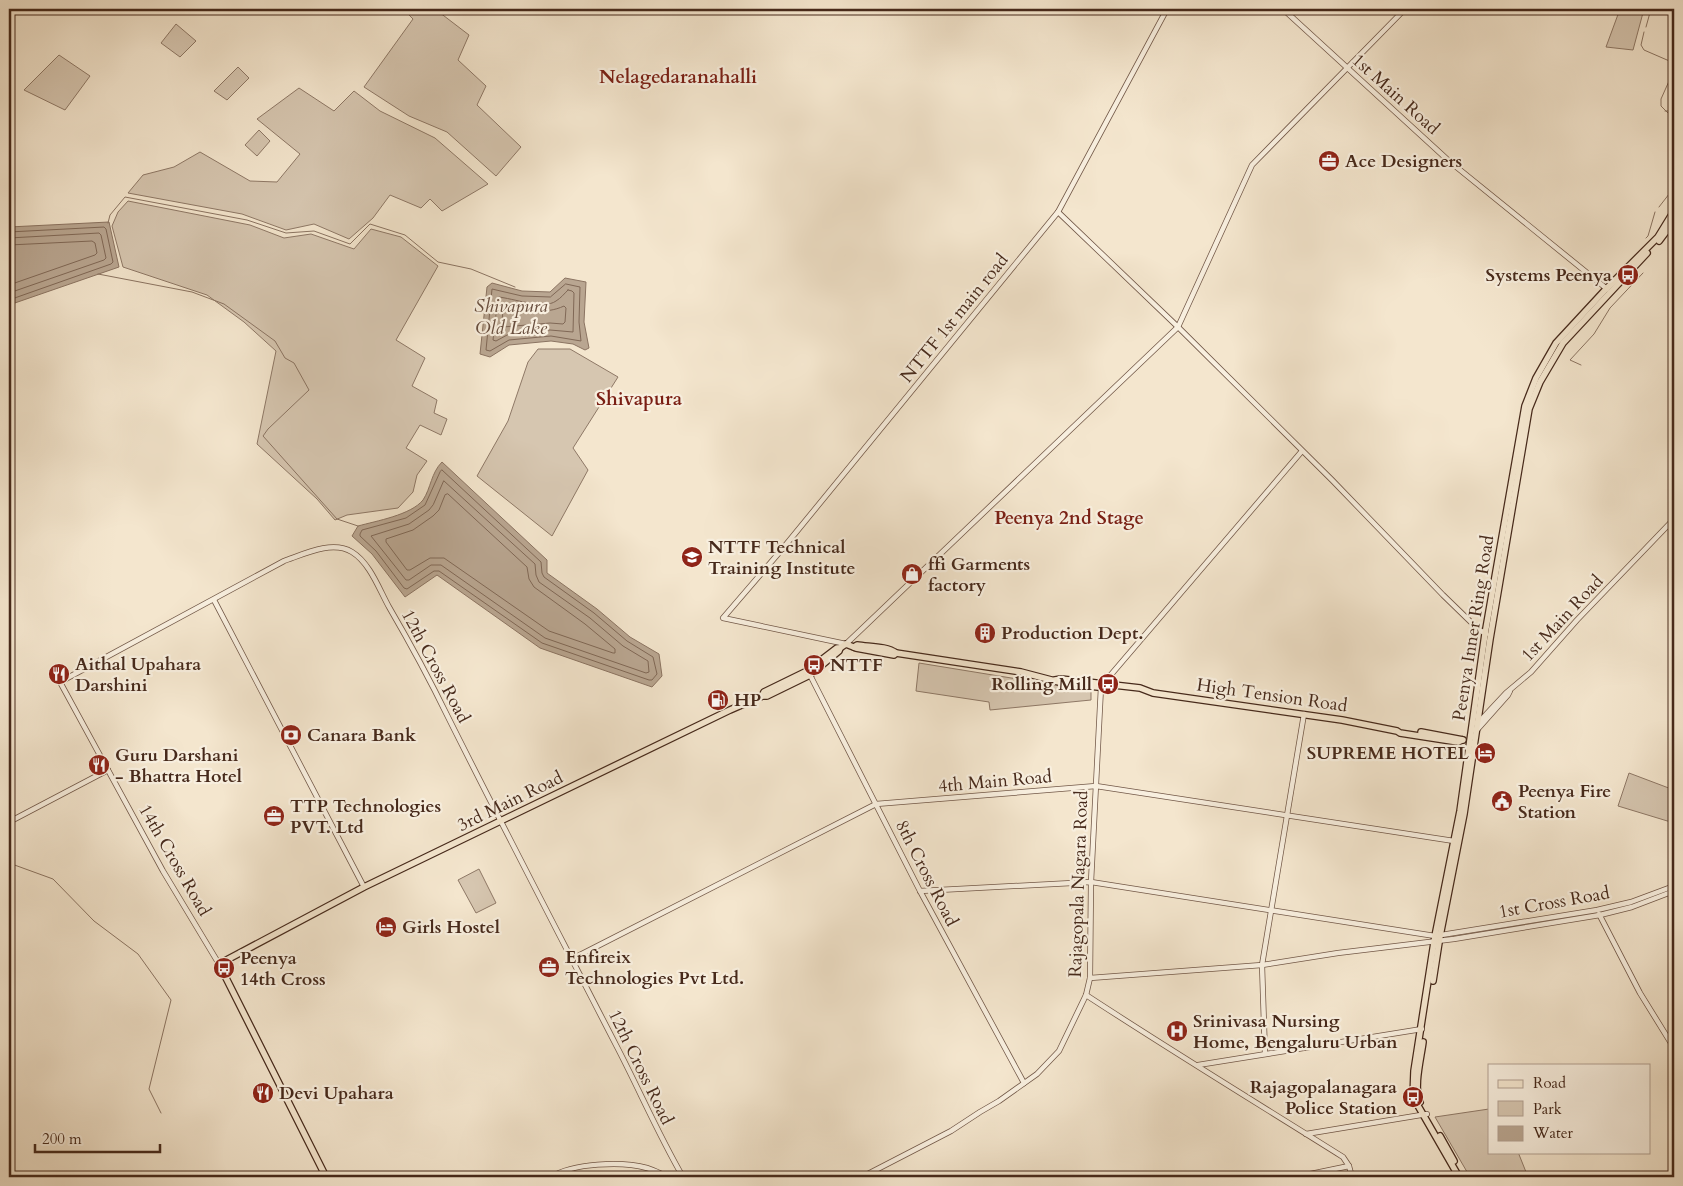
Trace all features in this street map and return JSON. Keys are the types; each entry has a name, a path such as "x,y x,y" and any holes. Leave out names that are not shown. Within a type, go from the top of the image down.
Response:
{"main road":[{"name":"Peenya Inner Ring Road","path":"1459,1177 1424,1113 1418,1097 1418,1073 1437,938 1464,814 1489,628 1529,409 1540,382 1563,343 1608,290 1658,237 1674,211"},
{"name":"Peenya Inner Ring Road","path":"1608,290 1658,242 1674,221"},
{"name":"High Tension Road","path":"843,646 894,655 896,653 1021,672 1055,680 1061,679 1140,688 1142,690 1304,714 1400,733 1458,742 1462,740 1473,741"},
{"name":"3rd Main Road","path":"219,964 364,887 762,696 767,696 810,675 843,646"},
{"name":"3rd Main Road","path":"762,696 764,692 807,671 837,648 843,646"},
{"name":"Peenya Inner Ring Road","path":"1464,1177 1413,1097 1414,1071 1473,741"},
{"path":"219,964 326,1177"}],"street":[{"name":"NTTF 1st main road","path":"843,646 723,618 784,547 1058,212 1167,9"},
{"name":"1st Main Road","path":"1283,9 1450,161 1608,290"},
{"path":"843,646 1178,327 1252,165 1405,9"},
{"path":"1058,212 1178,327 1443,595 1478,629 1488,635"},
{"path":"1102,685 1302,451"},
{"name":"1st Main Road","path":"1475,723 1531,672 1577,620 1674,519"},
{"name":"12th Cross Road","path":"108,770 60,682 214,600 284,560 321,549 345,549 353,553 367,568 423,668 636,1082 661,1138 683,1177"},
{"path":"214,600 364,887"},
{"name":"8th Cross Road","path":"810,675 920,891 1024,1083"},
{"name":"Rajagopala Nagara Road","path":"862,1177 951,1131 999,1101 1037,1074 1059,1051 1086,995 1090,978 1090,882 1102,685"},
{"name":"1st Main Road","path":"1474,731 1510,691"},
{"path":"1265,1054 1262,965 1304,714"},
{"path":"9,822 108,770"},
{"name":"14th Cross Road","path":"108,770 163,871 219,964"},
{"name":"4th Main Road","path":"572,959 876,804 1096,786 1454,841"},
{"path":"920,891 1090,882 1437,938"},
{"name":"1st Cross Road","path":"1090,978 1262,965 1437,938 1530,920 1598,913 1674,886"},
{"path":"1674,891 1632,907 1598,913 1640,993 1674,1048"},
{"path":"1086,995 1147,1035 1343,1156 1352,1177"},
{"path":"1198,1065 1422,1029"},
{"path":"1306,1134 1424,1113"},
{"path":"551,1177 576,1167 598,1164 637,1166 668,1177"},
{"path":"1296,1177 1348,1166"},
{"path":"683,1177 706,1174 722,1177"}],"green space":[{"path":"403,9 435,9 469,35 458,60 486,86 477,105 521,147 496,176 447,132 409,116 364,87 413,19"},
{"path":"1620,9 1644,9 1633,50 1606,47"},
{"path":"176,24 196,41 180,57 161,43"},
{"path":"59,55 90,76 65,110 24,90"},
{"path":"238,67 249,78 227,100 214,91"},
{"path":"299,88 334,111 354,91 380,111 435,138 488,184 442,211 430,199 421,208 390,195 373,218 349,239 314,224 286,230 242,214 128,193 143,175 174,167 200,152 250,181 277,182 300,154 257,119"},
{"path":"259,130 270,141 257,156 245,145"},
{"path":"128,201 250,225 284,238 311,234 354,249 371,229 401,237 438,266 396,340 425,358 412,386 437,400 434,413 447,419 441,435 420,425 406,448 427,461 417,475 413,492 398,508 347,515 335,520 317,499 257,444 276,351 244,322 207,295 123,267 112,226 118,212"},
{"path":"538,349 570,349 618,377 573,448 588,470 552,536 477,476 508,421 528,362"},
{"path":"919,663 1091,691 1091,700 990,710 989,702 916,691"},
{"path":"1629,773 1674,790 1674,823 1618,806"},
{"path":"479,869 496,903 476,913 458,880"},
{"path":"1488,1109 1488,1154 1519,1154 1528,1177 1470,1177 1435,1117"}],"water":[{"path":"109,222 119,267 9,305 9,227"},
{"name":"Shivapura Old Lake","path":"565,278 586,282 584,322 589,348 585,350 573,344 551,341 509,345 490,357 480,354 487,287 492,283 522,291 550,292"},
{"path":"442,462 547,560 547,573 597,609 630,637 659,654 662,676 652,687 540,648 437,575 405,597 372,554 352,536 358,526 402,514 418,505 426,495 438,466"}],"waterway":[{"path":"1646,27 1651,9"},
{"path":"1644,32 1641,45 1644,50 1674,63"},
{"path":"1674,70 1661,99 1661,106 1674,119"},
{"path":"1665,111 1674,111"},
{"path":"1659,207 1673,189"},
{"path":"108,223 110,215 125,197 247,220 286,233 314,231 350,244 370,224 405,235 438,262 471,269 515,287"},
{"path":"1646,238 1655,212"},
{"path":"1581,365 1570,360 1594,334 1610,308 1643,273"},
{"path":"98,274 192,292 224,304 275,341 285,358 294,363 309,390 263,436 337,519 358,526"},
{"path":"9,863 53,879 94,921 138,954 171,1000 149,1089 161,1113"}],"place":[{"name":"Ace Designers","path":"1329,161"},
{"name":"Systems Peenya","path":"1628,275"},
{"name":"NTTF Technical Training Institute","path":"692,557"},
{"name":"ffi Garments factory","path":"912,574"},
{"name":"Production Dept.","path":"985,633"},
{"name":"NTTF","path":"814,665"},
{"name":"Aithal Upahara Darshini","path":"59,674"},
{"name":"Rolling Mill","path":"1108,684"},
{"name":"HP","path":"718,700"},
{"name":"Canara Bank","path":"291,735"},
{"name":"SUPREME HOTEL","path":"1485,753"},
{"name":"Guru Darshani - Bhattra Hotel","path":"99,765"},
{"name":"Peenya Fire Station","path":"1502,801"},
{"name":"TTP Technologies PVT. Ltd","path":"274,816"},
{"name":"Girls Hostel","path":"386,927"},
{"name":"Enfireix Technologies Pvt Ltd.","path":"549,967"},
{"name":"Peenya 14th Cross","path":"224,968"},
{"name":"Srinivasa Nursing Home, Bengaluru Urban","path":"1177,1031"},
{"name":"Devi Upahara","path":"263,1093"},
{"name":"Rajagopalanagara Police Station","path":"1413,1097"}],"district":[{"name":"Nelagedaranahalli","path":"678,76"},
{"name":"Shivapura","path":"639,398"},
{"name":"Peenya 2nd Stage","path":"1069,517"}]}
